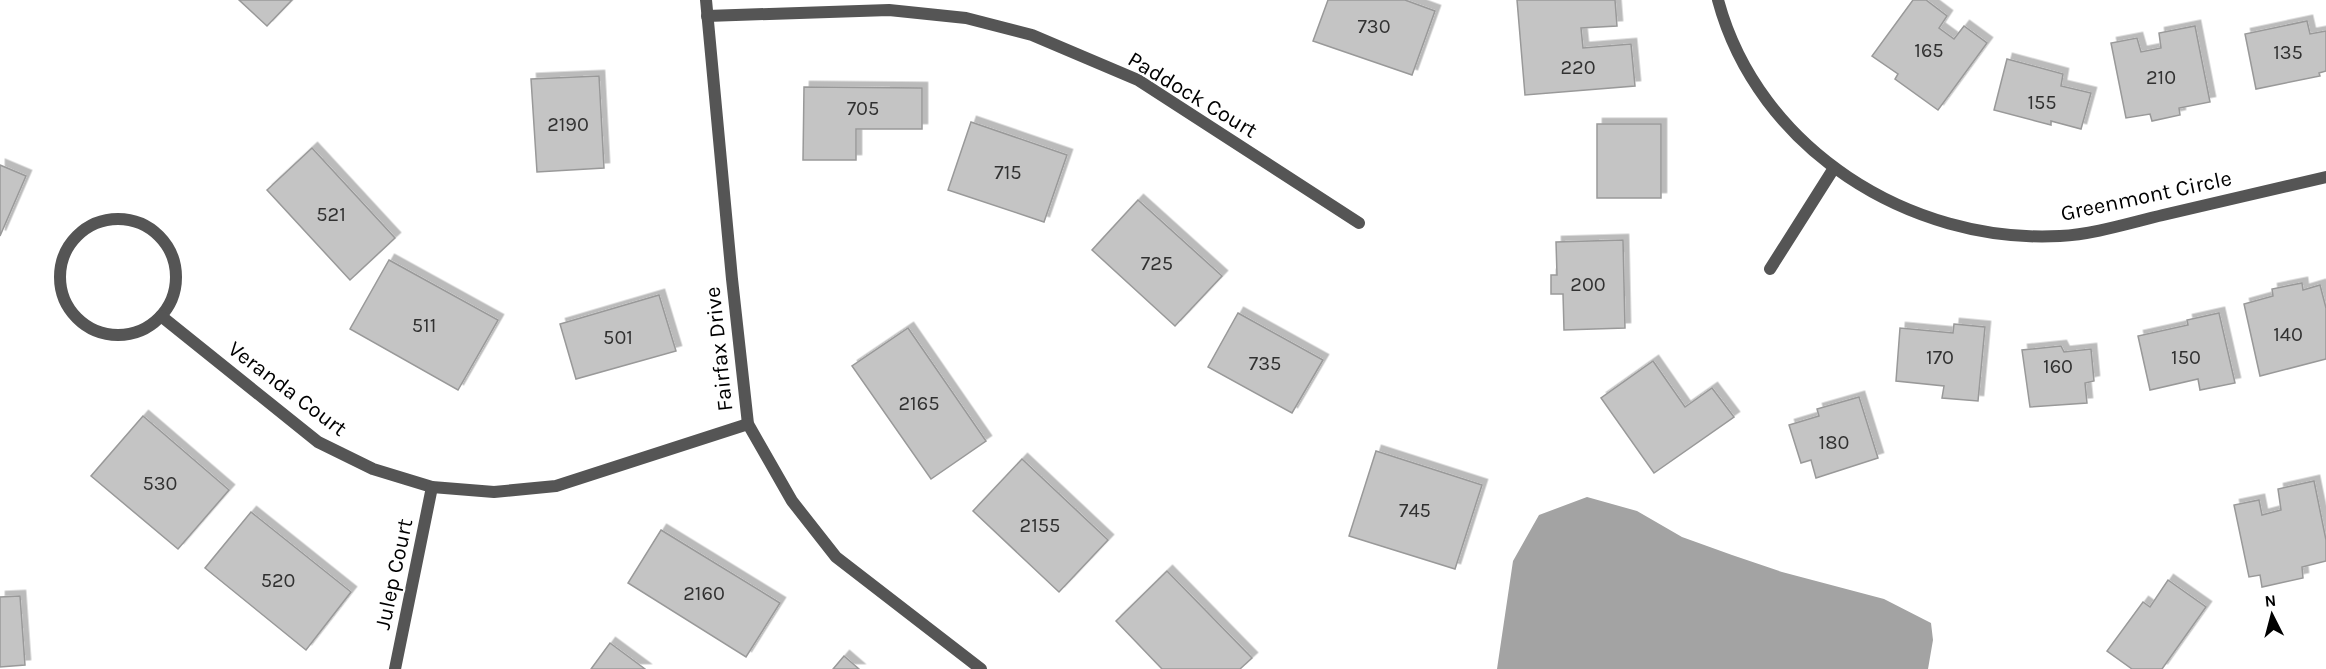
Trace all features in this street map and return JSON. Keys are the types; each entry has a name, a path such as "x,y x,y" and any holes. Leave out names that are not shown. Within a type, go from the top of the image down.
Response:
{"street":[{"name":"Fairfax Drive","path":"706,0 748,424 792,501 836,557 981,669"},
{"name":"Greenmont Circle","path":"1718,0 1724,20 1744,65 1769,103 1799,138 1834,168 1888,201 1941,223 2004,235 2061,236 2107,228 2326,177"},
{"name":"Paddock Court","path":"707,16 889,10 966,18 1032,35 1138,80 1359,223"},
{"path":"1770,268 1834,168"},
{"path":"115,218 133,220 148,226 171,252 176,268 176,285 171,302 161,316 146,328 128,335 108,334 89,328 74,316 64,300 59,281 61,261 69,243 83,229 115,218"},
{"name":"Veranda Court","path":"161,316 318,442 373,470 432,487 494,492 556,486 748,424"},
{"name":"Julep Court","path":"395,669 432,487"}],"shaded area":[{"path":"1587,497 1637,511 1682,537 1732,555 1782,572 1884,599 1931,623 1933,640 1928,669 1497,669 1513,561 1539,515"}],"building":[{"path":"239,0 292,0 267,26"},
{"path":"1328,0 1405,0 1435,11 1412,75 1313,41"},
{"path":"1517,0 1615,0 1617,26 1581,28 1583,48 1631,44 1635,86 1525,95"},
{"path":"1913,0 1926,0 1947,16 1939,28 1954,39 1964,26 1987,43 1938,110 1895,79 1898,74 1872,56"},
{"path":"2307,21 2310,34 2326,31 2326,71 2319,73 2320,76 2256,89 2245,34"},
{"path":"2195,26 2210,102 2179,108 2180,115 2152,121 2150,114 2126,118 2111,43 2137,38 2141,52 2161,48 2159,33"},
{"path":"2007,59 2063,74 2061,86 2091,93 2081,129 2051,121 2051,125 1994,110"},
{"path":"599,76 604,168 537,172 531,79"},
{"path":"804,87 922,88 922,129 856,129 856,160 803,160"},
{"path":"971,122 1067,155 1044,222 948,190"},
{"path":"1597,124 1661,124 1661,198 1597,198"},
{"path":"312,148 395,238 350,280 267,190"},
{"path":"0,165 26,176 0,236"},
{"path":"1138,200 1222,276 1175,326 1092,250"},
{"path":"1623,240 1625,328 1564,330 1563,294 1551,294 1551,275 1557,275 1556,242"},
{"path":"389,260 498,320 458,390 350,329"},
{"path":"2302,283 2303,290 2320,285 2326,308 2326,359 2260,376 2244,304 2273,296 2272,289"},
{"path":"659,295 676,351 576,379 560,324"},
{"path":"1238,313 1323,360 1292,413 1208,367"},
{"path":"2219,313 2235,383 2200,390 2198,379 2150,390 2138,336 2188,325 2187,320"},
{"path":"1954,324 1985,327 1978,401 1942,398 1944,386 1896,381 1900,328 1953,333"},
{"path":"908,328 986,441 931,479 852,366"},
{"path":"2061,346 2064,352 2091,349 2094,381 2085,383 2087,403 2030,407 2022,350"},
{"path":"1653,361 1685,407 1712,388 1734,417 1654,473 1601,398"},
{"path":"1859,397 1878,458 1816,478 1811,460 1801,463 1789,425 1819,416 1817,409"},
{"path":"143,416 229,490 178,549 91,476"},
{"path":"1376,451 1482,485 1455,569 1349,536"},
{"path":"1022,459 1108,540 1059,592 973,511"},
{"path":"2314,481 2326,540 2326,561 2302,567 2303,578 2262,587 2260,575 2249,577 2234,505 2259,500 2262,515 2281,510 2278,489"},
{"path":"251,512 351,592 306,650 205,568"},
{"path":"661,530 780,603 746,657 628,583"},
{"path":"1167,571 1252,658 1240,669 1162,669 1116,621"},
{"path":"2168,580 2206,607 2162,669 2132,669 2107,651 2143,602 2150,607"},
{"path":"20,596 25,665 0,667 0,597"},
{"path":"610,643 645,669 591,669"},
{"path":"844,656 859,669 833,669"}]}
